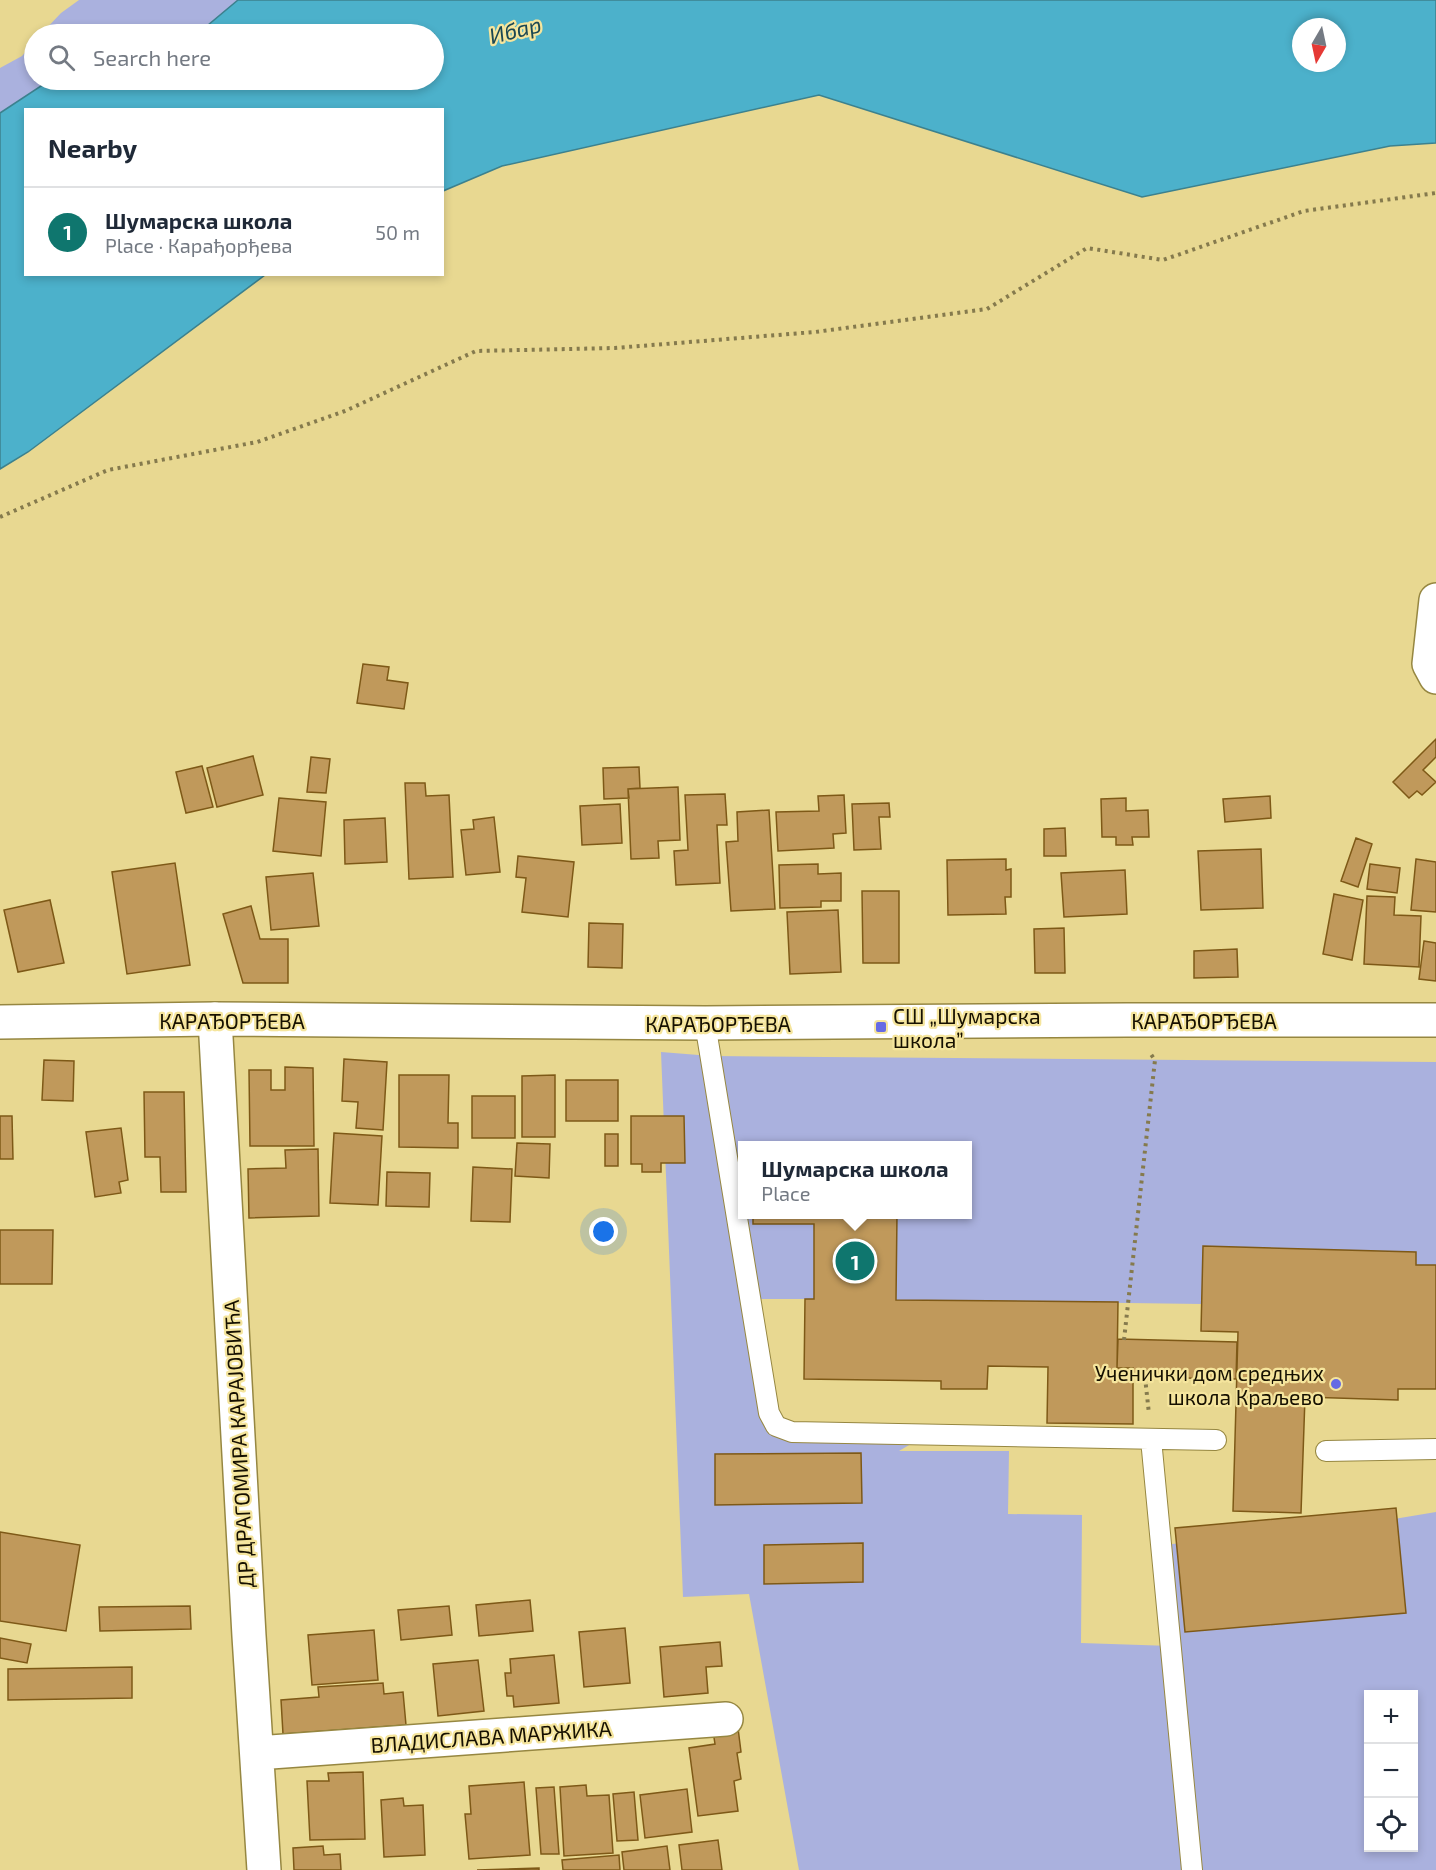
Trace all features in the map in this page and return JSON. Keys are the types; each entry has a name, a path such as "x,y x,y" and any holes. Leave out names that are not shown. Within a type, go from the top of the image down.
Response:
{"street":[{"path":"1436,600 1429,664 1436,677"},
{"name":"КАРАЂОРЂЕВА","path":"0,1022 215,1019 705,1023 1436,1020"},
{"name":"ДР ДРАГОМИРА КАРАЈОВИЋА","path":"215,1019 264,1870"},
{"name":"ВЛАДИСЛАВА МАРЖИКА","path":"257,1753 726,1719"}],"lane":[{"path":"705,1023 769,1413 776,1426 792,1432 1216,1440"},
{"path":"1151,1439 1192,1870"},
{"path":"1326,1451 1436,1449"}],"path":[{"path":"0,517 108,470 257,442 345,411 476,351 615,348 791,334 987,309 1087,248 1163,260 1304,211 1436,193"},
{"path":"1124,1340 1155,1060 1127,1020"},
{"path":"1146,1377 1151,1439"}],"shaded area":[{"path":"79,0 238,0 210,24 51,24"},
{"path":"24,54 24,90 35,90 0,113 0,68"},
{"path":"661,1052 711,1056 1436,1062 1436,1265 1416,1265 1416,1252 1204,1246 1202,1304 896,1300 897,1219 972,1219 972,1141 738,1141 738,1219 753,1219 754,1224 814,1224 814,1299 751,1299 776,1426 926,1435 899,1451 1009,1451 1008,1514 1082,1515 1081,1643 1171,1646 1161,1545 1328,1530 1436,1512 1436,1870 799,1870 749,1594 683,1597"}],"water":[{"name":"Ибар","path":"238,0 1436,0 1436,143 1390,146 1142,197 819,95 502,166 444,191 444,108 24,108 24,276 264,276 28,452 0,469 0,113 35,90 444,90 444,24 209,24"}],"building":[{"path":"363,664 389,667 387,680 408,683 404,709 357,703"},
{"path":"1436,739 1436,757 1423,770 1436,782 1422,795 1417,791 1409,798 1393,782"},
{"path":"253,756 263,795 217,807 207,768"},
{"path":"311,757 330,759 326,793 307,792"},
{"path":"202,766 213,807 186,813 176,772"},
{"path":"639,767 640,788 628,789 629,798 604,799 603,768"},
{"path":"405,783 425,783 426,796 449,795 453,877 409,879"},
{"path":"678,787 680,840 658,841 659,858 631,859 628,789"},
{"path":"725,794 727,825 717,825 720,883 676,885 674,851 688,850 685,795"},
{"path":"844,795 846,833 833,834 834,848 778,851 776,812 819,811 818,796"},
{"path":"1270,796 1271,818 1225,822 1223,799"},
{"path":"279,798 326,802 321,856 273,851"},
{"path":"1126,798 1126,811 1148,810 1149,837 1132,837 1133,845 1116,845 1116,837 1102,837 1101,799"},
{"path":"889,803 890,817 879,817 881,849 854,850 852,804"},
{"path":"620,804 622,843 582,845 580,806"},
{"path":"769,810 775,909 731,911 726,842 738,841 737,812"},
{"path":"494,817 500,872 466,875 461,830 474,829 473,820"},
{"path":"385,818 387,862 345,864 344,820"},
{"path":"1065,828 1066,856 1044,856 1044,829"},
{"path":"1356,838 1372,844 1358,887 1341,881"},
{"path":"1261,849 1263,908 1201,910 1198,851"},
{"path":"518,856 574,862 568,917 522,912 526,878 516,877"},
{"path":"1006,859 1006,870 1011,869 1011,897 1005,897 1006,914 948,915 947,860"},
{"path":"1416,859 1436,862 1436,912 1411,910"},
{"path":"175,863 190,965 127,974 112,872"},
{"path":"818,864 818,874 841,873 841,901 821,901 821,907 780,908 779,865"},
{"path":"1370,864 1400,868 1397,893 1367,889"},
{"path":"1125,870 1127,914 1064,917 1061,873"},
{"path":"313,873 319,926 271,930 266,877"},
{"path":"862,891 899,891 899,963 863,963"},
{"path":"1334,894 1363,900 1352,960 1323,954"},
{"path":"1367,896 1395,897 1394,915 1421,916 1419,967 1364,964"},
{"path":"50,900 64,963 18,972 4,910"},
{"path":"251,906 260,939 288,939 288,983 243,983 223,914"},
{"path":"838,910 841,972 790,974 787,912"},
{"path":"589,923 623,924 622,968 588,967"},
{"path":"1064,928 1065,973 1035,973 1034,929"},
{"path":"1424,941 1436,943 1436,981 1419,979"},
{"path":"1237,949 1238,977 1194,978 1194,951"},
{"path":"344,1059 387,1062 383,1130 356,1128 358,1102 342,1101"},
{"path":"44,1060 74,1061 73,1101 42,1100"},
{"path":"285,1067 313,1068 314,1146 250,1146 249,1070 271,1070 271,1090 285,1090"},
{"path":"399,1075 449,1075 448,1123 458,1123 458,1148 399,1147"},
{"path":"555,1075 555,1137 522,1137 522,1076"},
{"path":"566,1080 618,1080 618,1121 566,1121"},
{"path":"144,1092 184,1092 186,1192 161,1192 160,1157 145,1157"},
{"path":"472,1096 515,1096 515,1138 472,1138"},
{"path":"0,1116 12,1116 13,1159 0,1159"},
{"path":"631,1116 684,1116 685,1163 661,1163 661,1172 642,1172 642,1164 631,1164"},
{"path":"121,1128 128,1180 119,1182 121,1193 95,1197 86,1132"},
{"path":"334,1133 382,1136 378,1205 330,1203"},
{"path":"605,1134 618,1134 618,1166 605,1166"},
{"path":"517,1143 550,1144 549,1178 515,1176"},
{"path":"318,1149 319,1216 249,1218 248,1169 286,1168 285,1150"},
{"path":"473,1167 512,1169 510,1222 471,1221"},
{"path":"387,1172 430,1173 429,1207 386,1206"},
{"path":"753,1219 897,1219 896,1300 1118,1302 1117,1368 1133,1368 1133,1424 1047,1423 1048,1367 988,1366 987,1389 941,1389 941,1381 804,1379 805,1299 814,1299 814,1224 753,1224"},
{"path":"0,1230 53,1230 52,1284 0,1284"},
{"name":"Ученички дом средњих школа Краљево","path":"1203,1246 1416,1252 1416,1265 1436,1265 1436,1389 1398,1389 1398,1400 1305,1397 1301,1513 1233,1511 1238,1332 1201,1331"},
{"path":"1118,1339 1237,1342 1236,1379 1133,1377 1133,1368 1117,1368"},
{"path":"861,1453 862,1503 715,1505 715,1454"},
{"path":"1396,1508 1406,1613 1185,1632 1175,1528"},
{"path":"0,1532 80,1545 66,1631 0,1621"},
{"path":"863,1543 863,1582 764,1584 764,1545"},
{"path":"530,1600 533,1631 479,1636 476,1605"},
{"path":"190,1606 191,1629 100,1631 99,1607"},
{"path":"449,1606 452,1635 401,1640 398,1610"},
{"path":"625,1628 630,1683 584,1687 579,1632"},
{"path":"374,1630 378,1680 312,1685 308,1635"},
{"path":"0,1638 31,1644 27,1663 0,1658"},
{"path":"720,1642 722,1666 706,1667 708,1693 664,1697 660,1647"},
{"path":"554,1655 559,1703 514,1707 513,1696 507,1696 505,1673 511,1673 510,1659"},
{"path":"478,1660 484,1711 438,1716 433,1664"},
{"path":"132,1667 132,1698 8,1700 8,1669"},
{"path":"383,1683 384,1694 403,1692 406,1725 283,1734 281,1700 319,1697 318,1687"},
{"path":"738,1728 741,1752 737,1753 741,1779 734,1781 738,1811 698,1816 689,1748 715,1744 713,1731"},
{"path":"363,1772 365,1839 310,1840 307,1781 329,1781 328,1773"},
{"path":"524,1782 530,1855 469,1859 465,1814 471,1814 469,1786"},
{"path":"586,1785 587,1796 609,1795 613,1853 564,1856 560,1787"},
{"path":"554,1787 559,1854 541,1854 536,1788"},
{"path":"687,1789 692,1832 645,1838 640,1795"},
{"path":"634,1792 638,1840 617,1841 613,1794"},
{"path":"403,1798 404,1806 423,1805 425,1855 384,1857 381,1800"},
{"path":"718,1840 722,1870 682,1870 679,1845"},
{"path":"323,1846 324,1855 340,1854 341,1870 294,1870 293,1848"},
{"path":"667,1846 670,1870 624,1870 622,1852"},
{"path":"619,1855 620,1870 563,1870 562,1860"},
{"path":"539,1868 539,1870 477,1870"}],"place":[{"name":"СШ „Шумарска школа”","path":"881,1027"},
{"name":"Шумарска школа","path":"855,1261"},
{"name":"Ученички дом средњих школа Краљево","path":"1336,1384"}]}
